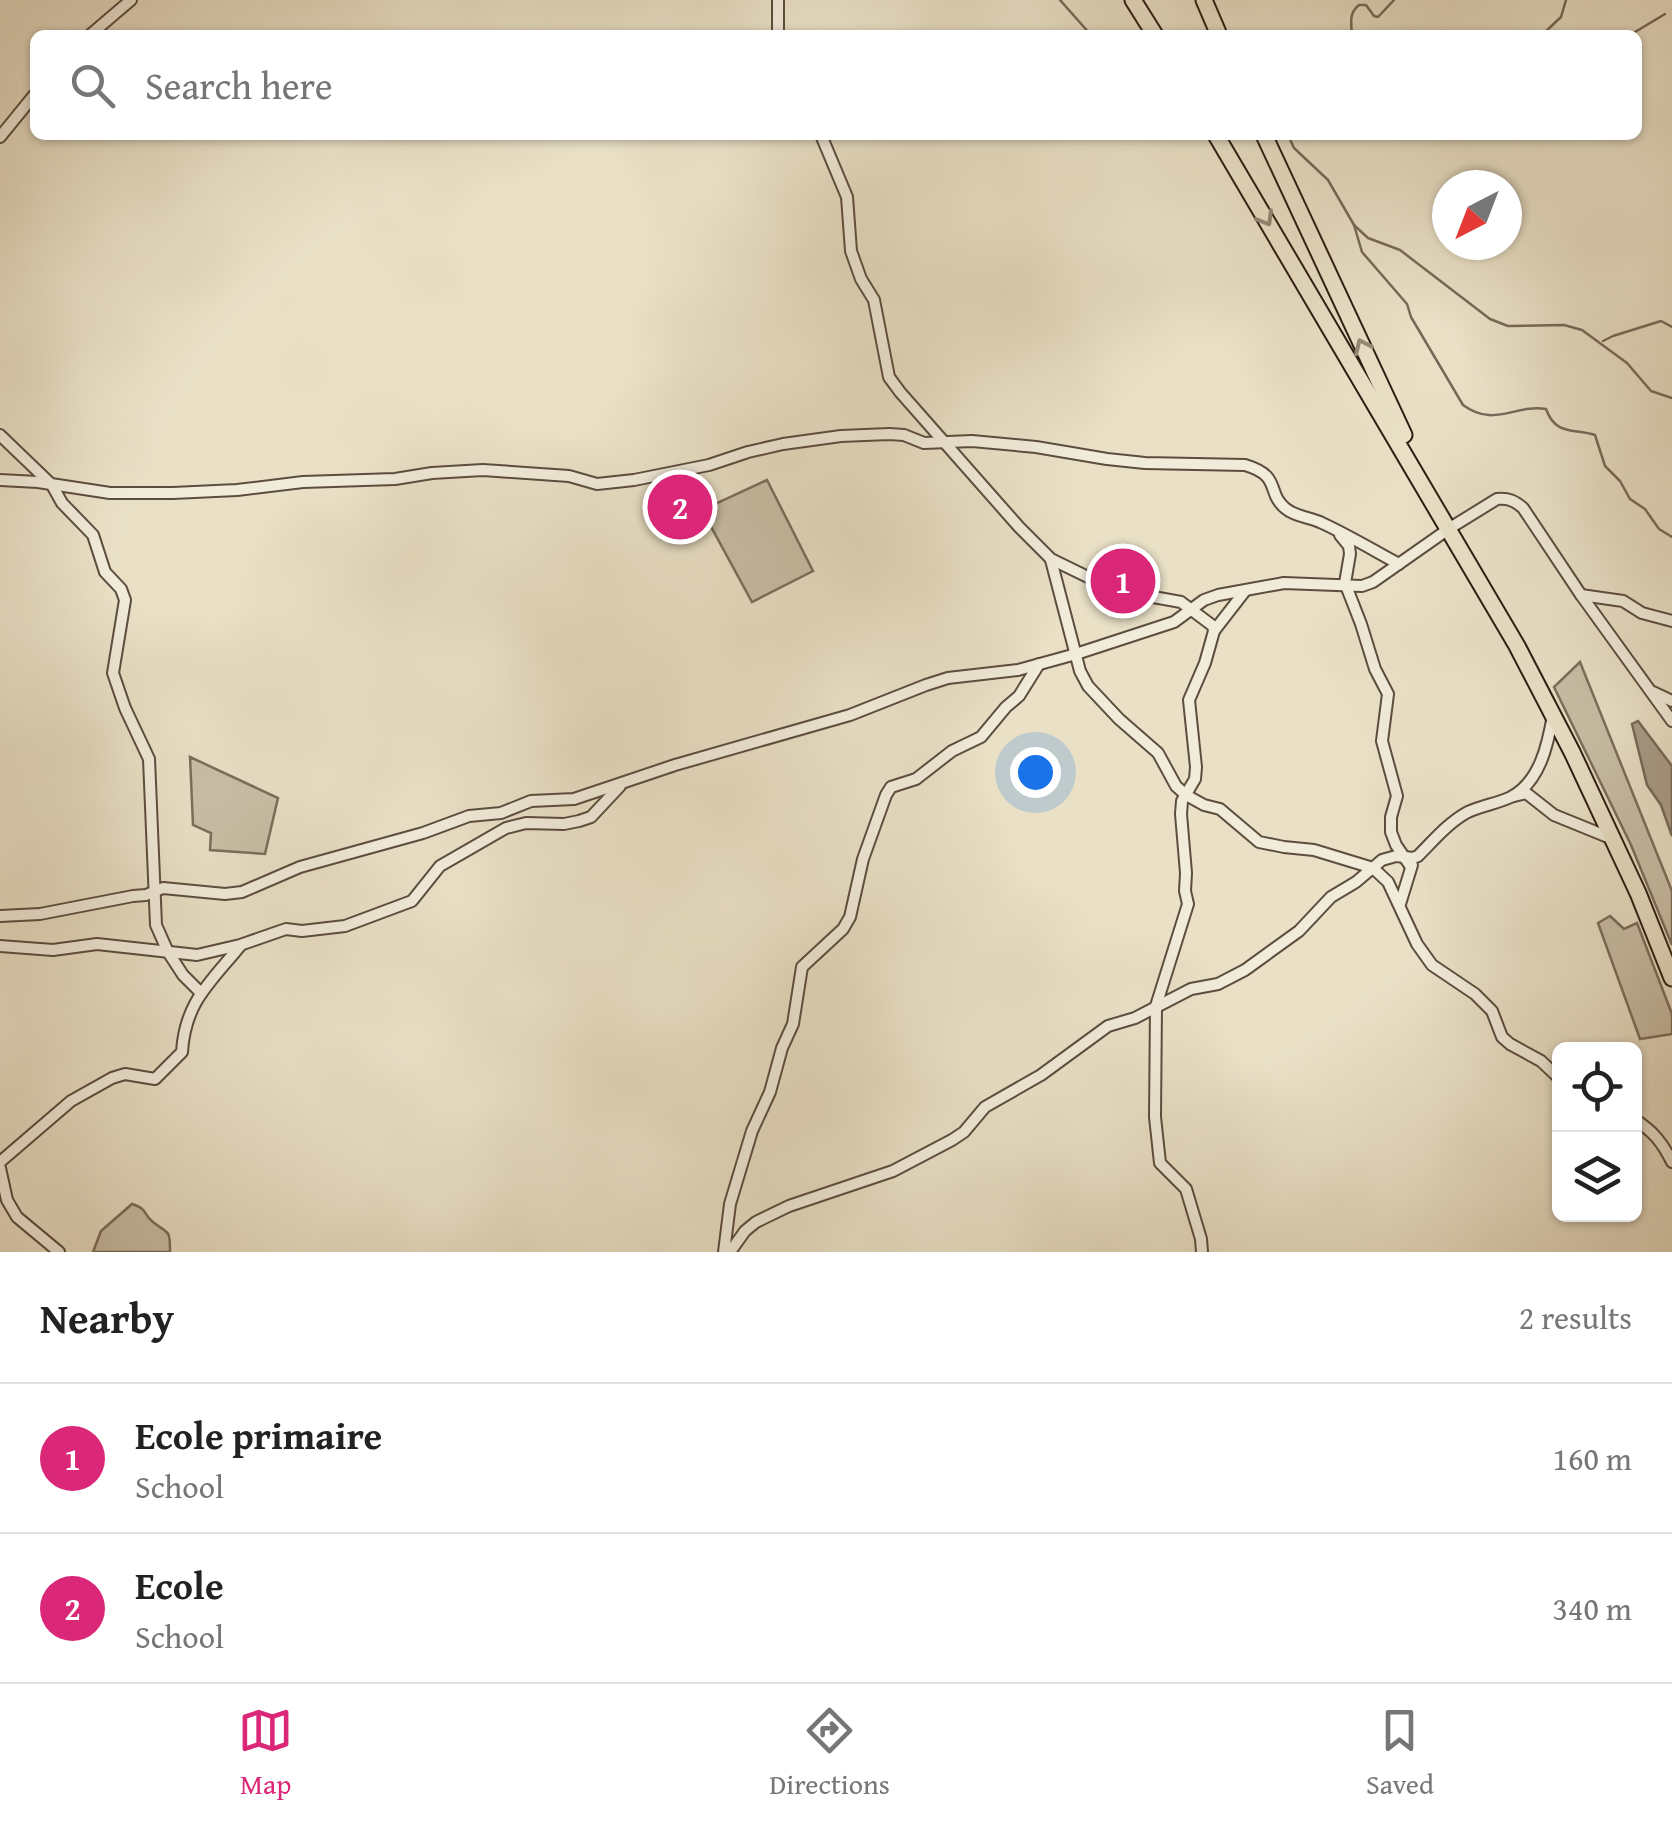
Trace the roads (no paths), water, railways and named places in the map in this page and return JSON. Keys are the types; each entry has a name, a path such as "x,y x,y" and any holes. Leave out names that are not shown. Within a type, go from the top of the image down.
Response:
{"main road":[{"path":"1133,0 1152,30"},
{"path":"1204,0 1217,30"},
{"path":"1219,140 1450,528 1553,714 1638,893 1672,978"},
{"path":"1266,140 1450,528"}],"street":[{"path":"96,30 131,0"},
{"path":"778,0 778,30"},
{"path":"0,137 30,100"},
{"path":"823,140 847,197 852,251 861,279 874,300 890,377 1051,558 1131,594 1181,602 1210,622 1214,631"},
{"path":"0,435 52,485 62,503 93,535 105,572 122,589 124,600 113,674 149,759 156,925 183,975 201,993"},
{"path":"0,480 110,493 173,493 483,470 568,476 598,484 709,465 782,444 841,436 904,435 924,443 972,441 1036,446 1145,463 1245,464 1267,476 1281,505 1290,512 1319,521 1398,564"},
{"path":"0,916 40,914 163,888 242,892 300,867 469,816 501,813 531,800 574,798 850,715 937,682 1018,670 1076,654 1174,622 1204,600 1218,595 1295,583 1362,586 1450,528 1506,498 1523,508 1672,721"},
{"path":"1336,531 1350,546 1346,586 1375,669 1388,694 1382,741 1396,796 1391,832 1411,868"},
{"path":"1051,558 1080,671 1088,686 1158,753 1176,786 1204,805 1220,809 1259,842 1314,850 1373,868 1388,882 1417,944 1432,965 1492,1011 1502,1036 1510,1044 1552,1071"},
{"path":"1202,1252 1186,1189 1164,1169 1157,1152 1156,1006 1188,904 1181,814 1182,802 1196,778 1189,700 1214,631 1246,590"},
{"path":"1581,595 1623,601 1642,613 1672,621"},
{"path":"727,1252 730,1204 792,1024 802,967 843,929 850,917 863,859 886,796 892,787 916,780 952,751 982,737 1018,696 1040,663"},
{"path":"1652,692 1672,701"},
{"path":"1513,796 1526,784 1544,753 1553,714"},
{"path":"0,946 53,950 97,944 197,956 286,929 345,926 412,901 440,866 506,828 526,823 564,824 591,817 624,782"},
{"path":"1400,904 1418,856 1452,822 1513,796 1526,793 1554,815 1612,839"},
{"path":"727,1252 756,1222 789,1206 893,1170 952,1140 985,1108 1042,1075 1102,1031 1191,989 1218,984 1245,970 1299,930 1331,897 1382,860 1418,856"},
{"path":"59,1252 17,1216 8,1200 0,1165 72,1101 112,1078 124,1074 156,1078 182,1052 187,1018 201,993 240,945"},
{"path":"1642,1124 1661,1140 1672,1162"}],"waterway":[{"path":"1060,0 1087,30"},
{"path":"1352,30 1352,15 1359,5 1366,5 1378,17 1394,0"},
{"path":"1547,30 1561,17 1566,0"},
{"path":"1638,30 1665,14"},
{"path":"1290,140 1328,180 1354,225 1368,238 1400,250 1490,319 1508,326 1564,325 1582,330 1627,363 1651,391 1672,398"},
{"path":"1354,225 1362,252 1407,304 1463,405 1485,415 1546,409 1560,427 1595,435 1605,466 1630,499 1672,537"},
{"path":"1603,341 1661,321 1672,327"}],"place":[{"name":"Ecole","path":"680,507"},
{"name":"Ecole primaire","path":"1123,581"}]}
